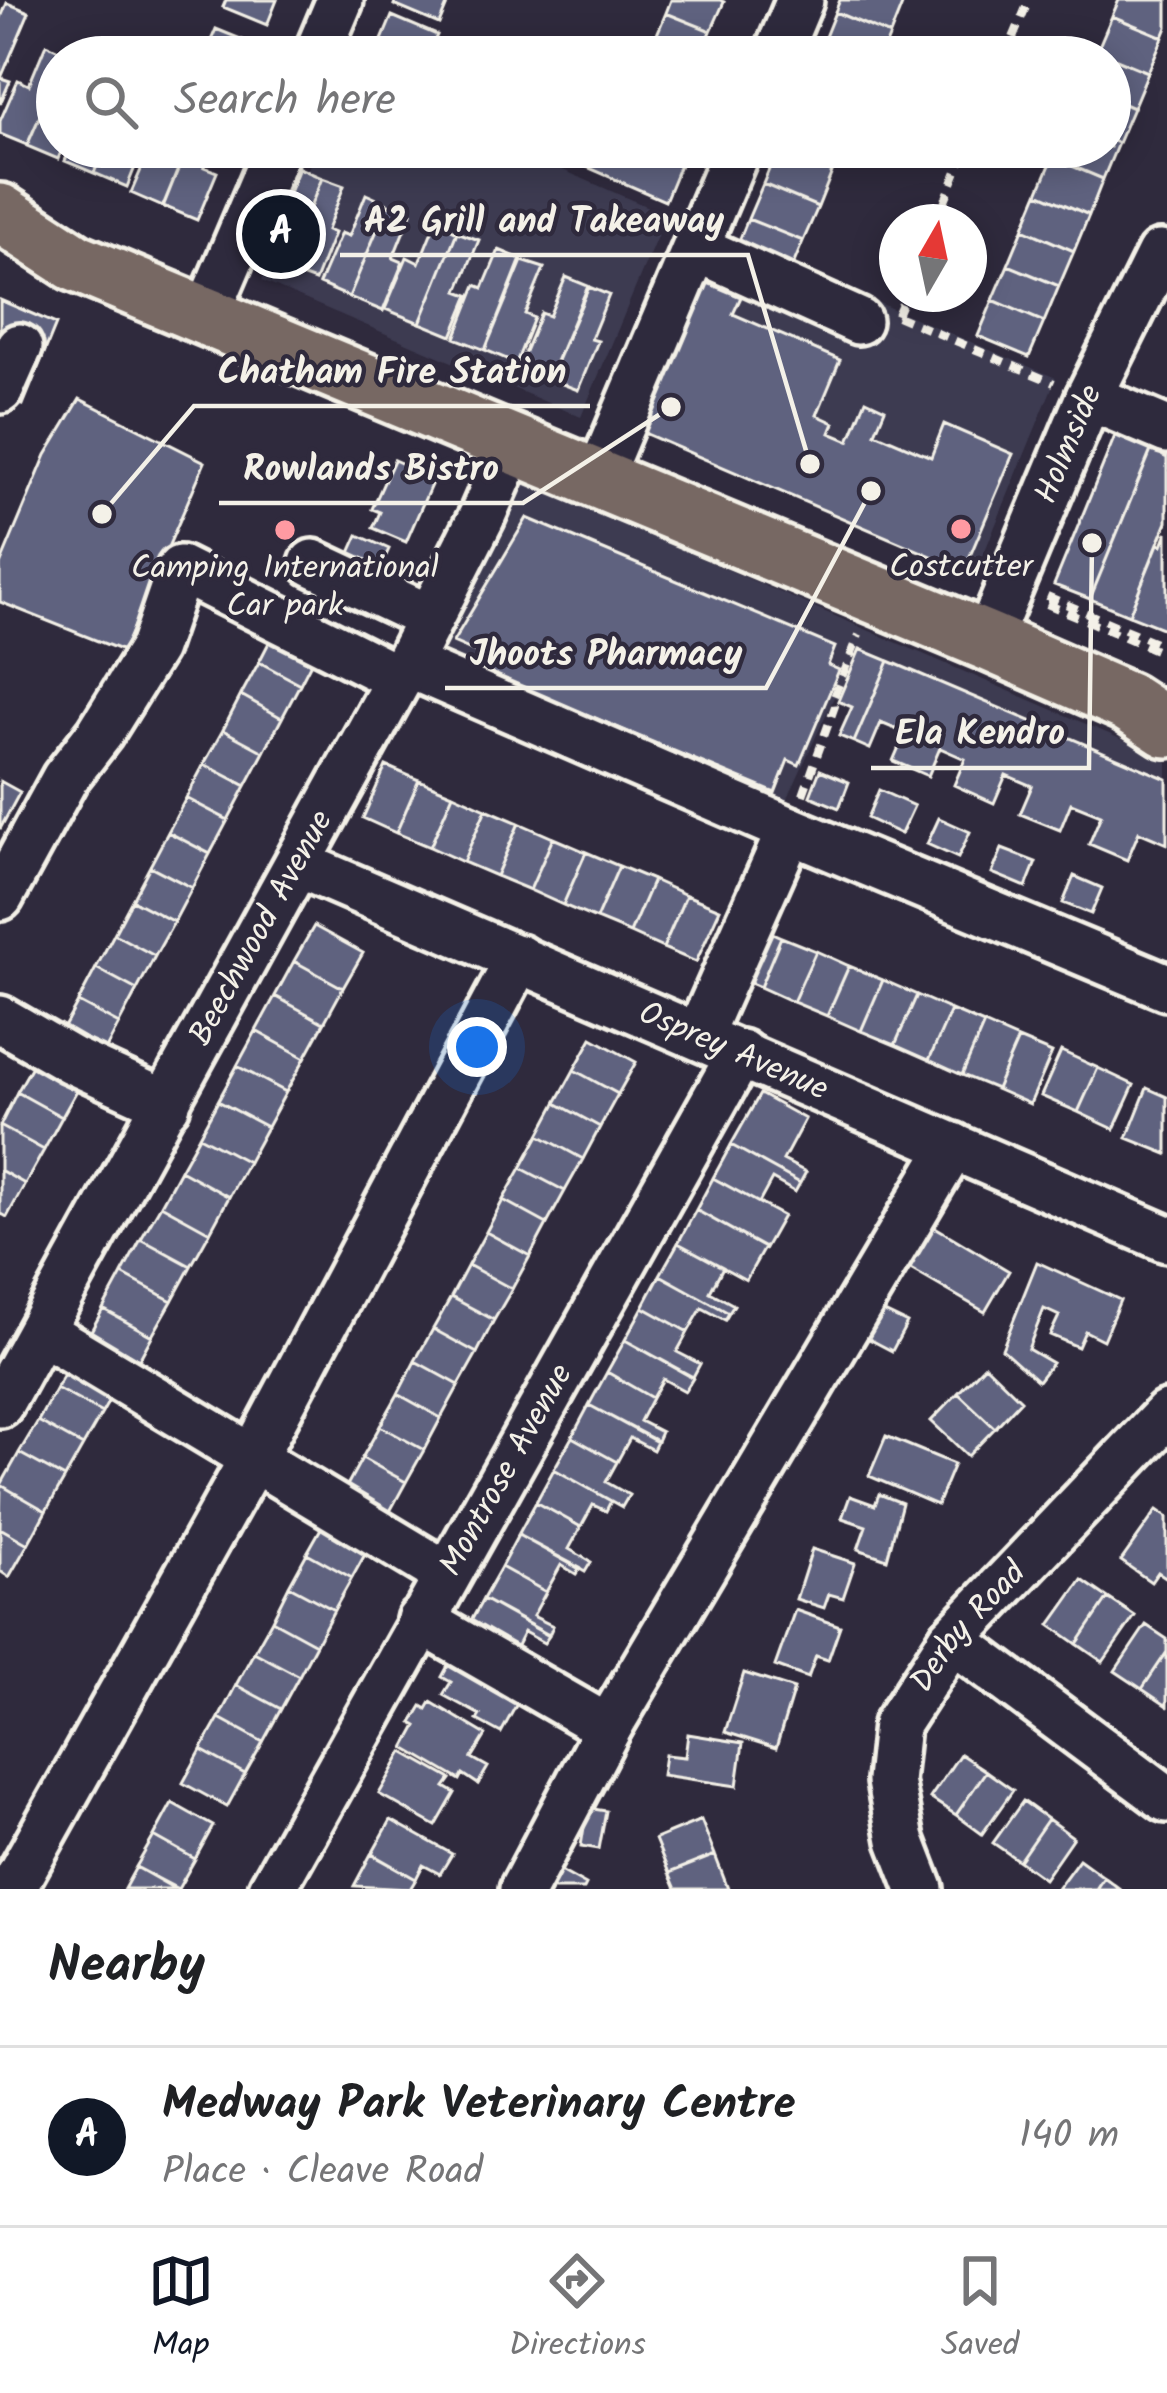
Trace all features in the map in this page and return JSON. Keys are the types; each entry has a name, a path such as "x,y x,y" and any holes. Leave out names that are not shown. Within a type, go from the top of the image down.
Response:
{"main road":[{"path":"0,213 75,262 599,477 1154,714"},
{"path":"0,252 18,260 75,262"}],"street":[{"path":"325,36 340,0"},
{"path":"785,36 800,0"},
{"path":"206,316 269,168"},
{"path":"599,477 729,168"},
{"name":"Holmside","path":"987,641 1089,397 1165,245"},
{"path":"696,248 877,318"},
{"path":"0,390 19,347"},
{"path":"1089,397 1167,430"},
{"name":"Beechwood Avenue","path":"0,1404 403,671 513,445"},
{"path":"324,568 430,618"},
{"path":"0,898 64,778 100,733 152,648 180,569 403,671 1167,987"},
{"path":"699,1035 790,830"},
{"name":"Osprey Avenue","path":"298,864 1167,1239"},
{"path":"12,1889 254,1456 519,958"},
{"path":"0,1019 71,1060 167,1104"},
{"name":"Montrose Avenue","path":"272,1889 741,1054"},
{"path":"523,1889 608,1728 953,1146"},
{"path":"41,1330 446,1574"},
{"name":"Derby Road","path":"920,1889 901,1840 890,1781 896,1725 952,1639 1167,1414"},
{"path":"420,1620 608,1728"},
{"path":"952,1639 1167,1799"}],"path":[{"path":"1014,36 1029,0"},
{"path":"944,204 959,168"},
{"path":"877,318 884,312"},
{"path":"1036,595 1040,601 1167,651"},
{"path":"790,830 867,615"}],"shaded area":[{"path":"308,168 558,168 666,215 581,417 262,281"},
{"path":"735,242 879,303 879,312 900,312 1056,378 975,575 655,440"},
{"path":"510,476 1167,759 1167,830 834,697 782,811 437,649"}],"building":[{"path":"226,0 277,0 267,25 223,7"},
{"path":"396,0 449,0 439,24 394,5"},
{"path":"671,0 724,2 711,31 666,13"},
{"path":"840,0 904,0 890,35 835,12"},
{"path":"1119,0 1167,0 1163,37 1112,16"},
{"path":"7,3 29,12 1,78 10,81 0,104 0,20"},
{"path":"835,12 890,35 890,36 825,36"},
{"path":"666,13 711,31 709,36 656,36"},
{"path":"392,16 437,35 437,36 384,36"},
{"path":"1112,16 1163,37 1148,72 1131,65 1131,36 1103,36"},
{"path":"1131,65 1148,72 1131,107"},
{"path":"36,68 36,125 27,145 0,134 0,121 18,80 29,85"},
{"path":"36,125 36,150 27,146"},
{"path":"96,168 135,168 127,187 94,173"},
{"path":"142,168 179,168 163,207 131,193"},
{"path":"178,168 217,172 197,220 163,206"},
{"path":"299,168 322,178 285,270 253,257 273,207 282,210"},
{"path":"589,168 679,168 665,201"},
{"path":"770,168 832,172 818,207 763,184"},
{"path":"1049,168 1077,168 1103,179 1089,215 1038,193"},
{"path":"1077,168 1108,168 1103,179"},
{"path":"322,178 344,186 327,230 334,233 315,281 285,270"},
{"path":"763,184 818,207 803,241 748,219"},
{"path":"1038,193 1089,215 1074,251 1023,229"},
{"path":"366,194 388,204 349,297 319,284 341,233 349,236"},
{"path":"388,204 411,213 393,258 403,262 383,311 349,297"},
{"path":"748,219 803,241 789,275 734,253"},
{"path":"436,221 457,232 420,323 385,309 407,257 419,263"},
{"path":"1023,229 1074,251 1059,286 1008,265"},
{"path":"457,232 479,240 458,291 469,295 452,336 420,323"},
{"path":"499,250 521,259 485,350 455,338 476,285 483,288"},
{"path":"522,261 544,268 525,314 534,318 516,363 485,350"},
{"path":"1008,265 1059,286 1044,322 993,300"},
{"path":"566,277 588,286 549,378 519,366 541,313 549,316"},
{"path":"696,278 741,297 733,314 840,360 817,415 834,423 830,433 849,441 866,400 885,409 875,433 931,457 944,424 1013,454 964,570 632,428"},
{"path":"589,287 609,295 591,339 598,341 578,390 549,379"},
{"path":"0,300 56,324 23,405 0,395"},
{"path":"993,300 1044,322 1029,357 978,336"},
{"path":"80,399 205,462 123,651 0,602 0,565 46,455"},
{"path":"1119,426 1155,441 1090,599 1054,585"},
{"path":"1154,443 1166,449 1167,522 1129,615 1090,599"},
{"path":"394,460 434,478 406,542 373,528 380,512 372,509"},
{"path":"527,518 835,647 828,665 839,670 799,765 788,760 775,793 480,670 485,656 453,642"},
{"path":"1167,532 1167,630 1129,615 1158,543 1162,545"},
{"path":"358,535 389,549 375,580 344,566"},
{"path":"277,627 318,649 300,684 259,662"},
{"path":"860,649 889,661 854,742 839,736 852,707 838,701"},
{"path":"889,661 1167,779 1167,844 1139,832 1127,860 1089,844 1101,815 1071,803 1060,830 1020,814 1032,786 1006,775 994,803 954,785 965,759 940,748 928,776 893,761 905,733 881,723 870,749 854,742"},
{"path":"259,662 300,684 282,718 241,695"},
{"path":"241,695 282,718 264,752 223,730"},
{"path":"223,730 264,752 246,786 204,764"},
{"path":"204,764 246,786 228,820 186,798"},
{"path":"386,766 419,780 396,833 363,818"},
{"path":"820,770 849,782 839,808 810,796"},
{"path":"419,780 453,794 430,847 396,833"},
{"path":"0,781 20,792 0,829"},
{"path":"879,790 914,806 901,834 867,818"},
{"path":"453,794 486,809 463,862 430,847"},
{"path":"186,798 228,820 210,854 168,832"},
{"path":"486,809 519,823 496,876 463,862"},
{"path":"939,818 970,832 958,858 927,844"},
{"path":"519,823 553,838 530,890 496,876"},
{"path":"168,832 210,854 192,888 150,866"},
{"path":"553,838 586,852 563,905 530,890"},
{"path":"1002,849 1036,862 1026,887 992,873"},
{"path":"586,852 619,866 596,919 563,905"},
{"path":"150,866 192,888 174,922 132,900"},
{"path":"619,866 653,880 630,933 596,919"},
{"path":"1074,876 1102,888 1091,914 1063,903"},
{"path":"653,880 686,895 663,948 630,933"},
{"path":"686,895 720,909 696,962 663,948"},
{"path":"132,900 174,922 155,956 114,934"},
{"path":"748,922 781,937 760,987 726,973"},
{"path":"314,926 363,953 343,988 294,961"},
{"path":"114,934 155,956 137,990 96,968"},
{"path":"781,937 816,951 793,1002 760,987"},
{"path":"816,951 849,966 827,1016 793,1002"},
{"path":"294,961 343,988 324,1023 275,996"},
{"path":"849,966 883,980 861,1031 827,1016"},
{"path":"96,968 137,990 119,1024 78,1002"},
{"path":"883,980 917,995 895,1045 861,1031"},
{"path":"917,995 951,1010 929,1060 895,1045"},
{"path":"275,996 324,1023 305,1058 256,1031"},
{"path":"78,1002 119,1024 101,1058 59,1036"},
{"path":"951,1010 984,1024 962,1075 929,1060"},
{"path":"984,1024 1018,1039 996,1089 962,1075"},
{"path":"256,1031 305,1058 286,1092 237,1066"},
{"path":"592,1038 636,1062 618,1094 574,1070"},
{"path":"1018,1039 1052,1053 1030,1104 996,1089"},
{"path":"1061,1051 1098,1068 1078,1112 1041,1096"},
{"path":"36,1059 81,1083 62,1117 17,1092"},
{"path":"237,1066 286,1092 267,1127 218,1101"},
{"path":"1098,1068 1134,1085 1114,1129 1078,1112"},
{"path":"574,1070 618,1094 600,1127 556,1103"},
{"path":"1147,1088 1167,1097 1167,1154 1127,1138"},
{"path":"17,1092 62,1117 44,1150 0,1126"},
{"path":"760,1094 805,1119 783,1160 806,1172 800,1183 731,1145"},
{"path":"218,1101 267,1127 248,1162 199,1136"},
{"path":"556,1103 600,1127 583,1159 539,1135"},
{"path":"0,1126 44,1150 25,1184 0,1170"},
{"path":"539,1135 583,1159 565,1191 521,1168"},
{"path":"199,1136 248,1162 229,1197 180,1170"},
{"path":"731,1145 800,1183 795,1192 772,1179 759,1203 713,1178"},
{"path":"521,1168 565,1191 547,1224 503,1200"},
{"path":"0,1170 25,1184 7,1217 0,1213"},
{"path":"180,1170 229,1197 210,1232 161,1205"},
{"path":"713,1178 783,1216 765,1248 696,1210"},
{"path":"503,1200 547,1224 530,1256 486,1232"},
{"path":"161,1205 210,1232 191,1266 141,1239"},
{"path":"696,1210 764,1248 746,1280 678,1243"},
{"path":"925,1221 1009,1271 985,1312 900,1263"},
{"path":"486,1232 530,1256 512,1289 468,1265"},
{"path":"141,1239 191,1266 172,1301 122,1274"},
{"path":"678,1243 723,1267 710,1292 734,1305 729,1313 660,1275"},
{"path":"1037,1262 1120,1300 1103,1340 1085,1331 1078,1347 1050,1335 1059,1316 1044,1309 1028,1349 1052,1363 1038,1381 1002,1349"},
{"path":"468,1265 512,1289 494,1320 451,1297"},
{"path":"122,1274 172,1301 152,1336 103,1309"},
{"path":"660,1275 729,1313 725,1320 702,1308 688,1332 643,1307"},
{"path":"451,1297 494,1320 477,1353 433,1329"},
{"path":"868,1304 907,1323 892,1351 854,1331"},
{"path":"643,1307 688,1332 677,1352 700,1364 693,1377 625,1340"},
{"path":"103,1309 152,1336 133,1371 84,1344"},
{"path":"433,1329 477,1353 459,1385 415,1361"},
{"path":"625,1340 693,1378 685,1391 663,1379 652,1398 607,1372"},
{"path":"75,1355 120,1381 102,1413 56,1388"},
{"path":"415,1361 459,1385 441,1418 398,1394"},
{"path":"985,1365 1021,1400 995,1428 958,1393"},
{"path":"607,1372 652,1398 640,1421 661,1432 657,1441 589,1405"},
{"path":"56,1388 102,1413 83,1446 38,1421"},
{"path":"958,1393 995,1428 968,1456 931,1421"},
{"path":"398,1394 441,1418 424,1450 380,1426"},
{"path":"589,1405 657,1442 653,1450 630,1438 617,1462 572,1437"},
{"path":"38,1421 83,1446 65,1478 19,1453"},
{"path":"380,1426 424,1450 406,1482 362,1458"},
{"path":"886,1436 954,1464 937,1505 869,1476"},
{"path":"572,1437 617,1462 606,1482 629,1495 622,1507 554,1469"},
{"path":"19,1453 65,1478 46,1511 1,1485"},
{"path":"362,1458 406,1482 388,1515 344,1491"},
{"path":"554,1469 611,1501 606,1511 593,1505 581,1527 536,1502"},
{"path":"1,1485 46,1511 28,1544 0,1528"},
{"path":"879,1494 902,1503 887,1559 858,1549 866,1526 842,1518 850,1496 875,1505"},
{"path":"536,1502 581,1527 569,1549 591,1562 585,1572 518,1535"},
{"path":"1157,1510 1167,1517 1167,1578 1158,1572 1151,1582 1121,1561"},
{"path":"324,1523 369,1547 352,1578 307,1553"},
{"path":"0,1528 28,1544 9,1577 0,1571"},
{"path":"518,1535 580,1568 576,1574 561,1565 546,1592 501,1567"},
{"path":"812,1549 855,1563 843,1598 829,1594 824,1608 796,1599"},
{"path":"307,1553 352,1578 334,1610 289,1586"},
{"path":"501,1567 546,1592 533,1616 553,1626 549,1635 483,1599"},
{"path":"1082,1580 1108,1598 1077,1644 1050,1625"},
{"path":"289,1586 334,1610 316,1644 272,1620"},
{"path":"1108,1598 1135,1616 1103,1662 1077,1644"},
{"path":"483,1599 549,1636 544,1643 524,1632 511,1657 465,1632"},
{"path":"795,1610 840,1626 828,1660 816,1656 808,1678 775,1666"},
{"path":"272,1620 316,1644 299,1676 254,1652"},
{"path":"1146,1625 1167,1639 1167,1652 1142,1689 1115,1671"},
{"path":"456,1651 525,1689 501,1733 443,1695 451,1682 442,1677"},
{"path":"254,1652 299,1676 281,1709 236,1685"},
{"path":"1167,1652 1167,1706 1142,1689"},
{"path":"744,1673 794,1689 776,1748 725,1732"},
{"path":"236,1685 281,1709 263,1742 219,1718"},
{"path":"431,1702 486,1735 472,1758 488,1767 478,1784 463,1774 460,1780 405,1748 417,1726 412,1723 422,1706 427,1709"},
{"path":"219,1718 263,1742 245,1774 201,1750"},
{"path":"688,1734 743,1743 737,1786 662,1775 665,1755 685,1757"},
{"path":"201,1750 245,1774 227,1807 183,1783"},
{"path":"403,1752 451,1779 445,1787 455,1793 436,1826 379,1794"},
{"path":"960,1754 986,1771 956,1815 930,1798"},
{"path":"986,1771 1013,1790 982,1834 956,1815"},
{"path":"1023,1801 1048,1819 1019,1861 993,1843"},
{"path":"172,1803 213,1826 195,1859 154,1836"},
{"path":"587,1808 606,1811 599,1849 581,1846"},
{"path":"1048,1819 1073,1837 1044,1879 1019,1861"},
{"path":"391,1820 452,1854 440,1874 423,1865 416,1879 372,1854"},
{"path":"701,1820 715,1855 669,1873 655,1839"},
{"path":"154,1836 195,1859 178,1889 136,1867"},
{"path":"371,1854 416,1879 410,1889 354,1886"},
{"path":"715,1855 728,1889 676,1889 669,1873"},
{"path":"1079,1859 1104,1877 1096,1889 1057,1889"},
{"path":"136,1867 175,1889 124,1889"},
{"path":"559,1870 586,1885 584,1889 549,1889"},
{"path":"1104,1877 1120,1889 1096,1889"}],"place":[{"name":"Medway Park Veterinary Centre","path":"281,234"},
{"name":"Rowlands Bistro","path":"671,407"},
{"name":"A2 Grill and Takeaway","path":"810,464"},
{"name":"Jhoots Pharmacy","path":"871,491"},
{"name":"Chatham Fire Station","path":"102,514"},
{"name":"Costcutter","path":"961,529"},
{"name":"Camping International Car park","path":"285,530"},
{"name":"Ela Kendro","path":"1092,543"}]}
